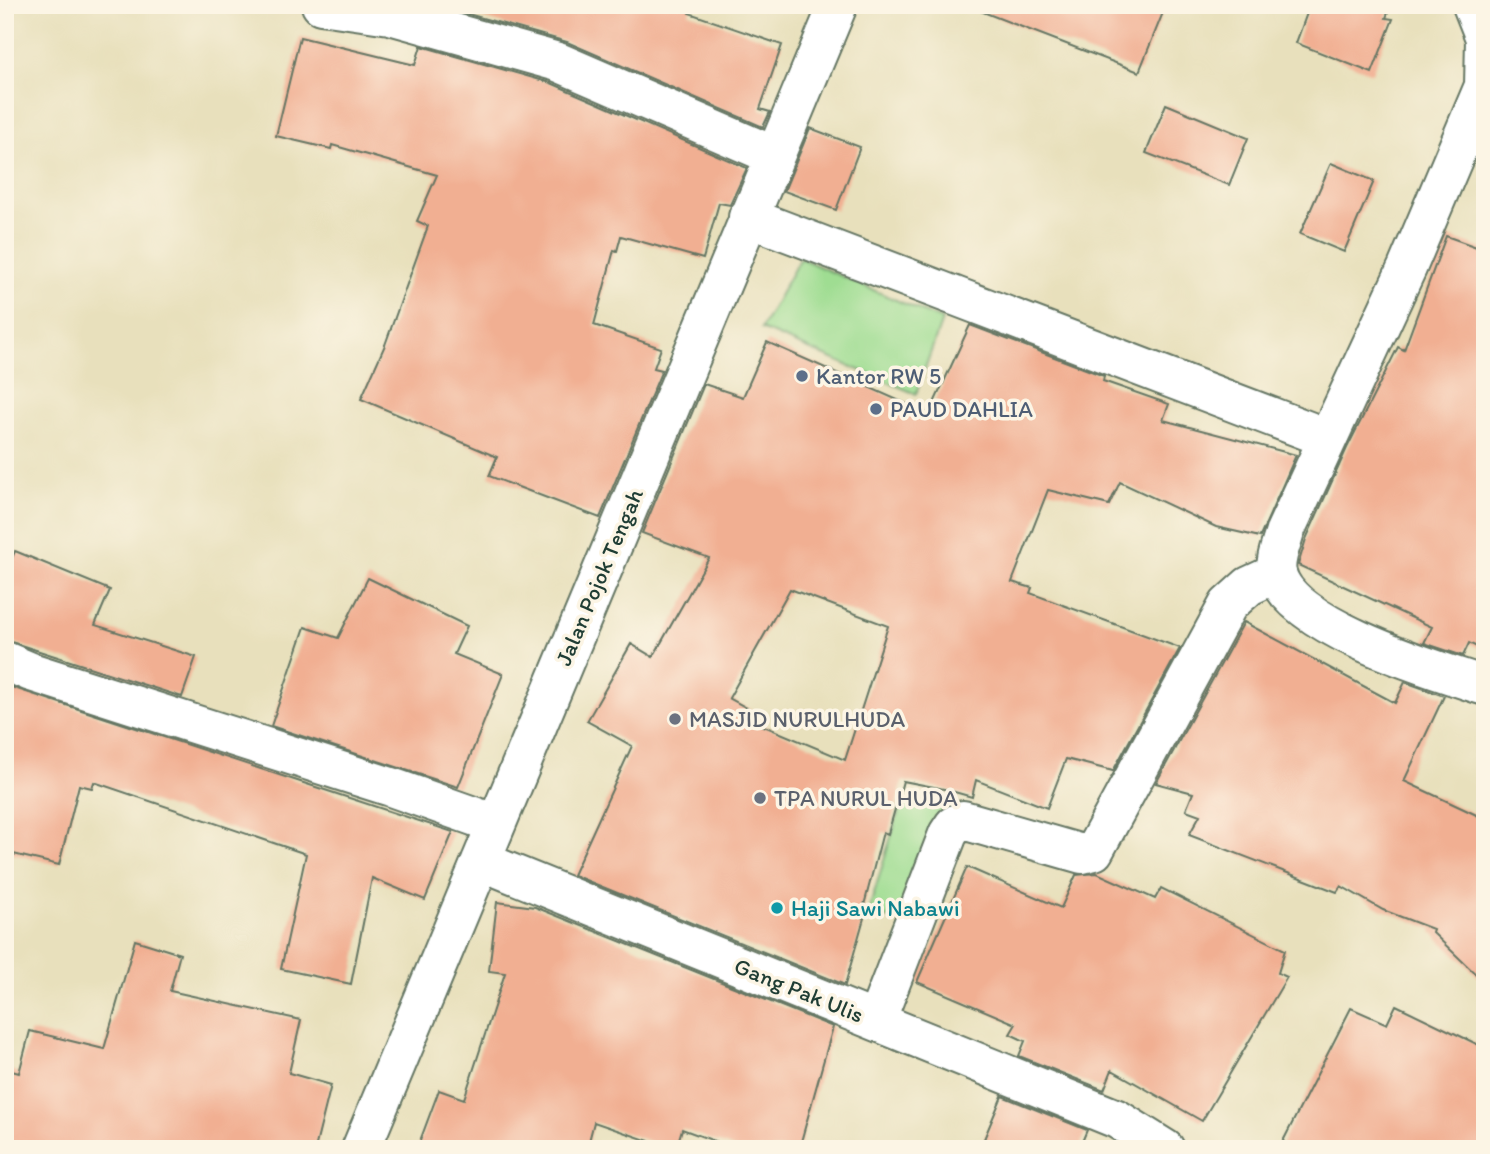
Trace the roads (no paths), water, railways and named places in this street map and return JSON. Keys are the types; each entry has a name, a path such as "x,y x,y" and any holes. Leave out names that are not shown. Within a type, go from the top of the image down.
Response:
{"street":[{"path":"321,5 390,15 558,62 775,156"},
{"name":"Jalan Pojok Tengah","path":"360,1149 838,5"},
{"path":"1472,5 1485,38 1484,86 1407,268 1285,531 1278,555 1277,573 1289,595 1307,612 1409,661 1485,686"},
{"path":"748,217 1327,438"},
{"path":"876,1021 948,834 954,825 963,820 1082,854 1094,851 1228,605 1249,586 1277,573"},
{"path":"5,661 31,672 391,787 496,824"},
{"name":"Gang Pak Ulis","path":"481,861 1117,1119 1165,1149"}],"place":[{"name":"Kantor RW 5","path":"802,376"},
{"name":"PAUD DAHLIA","path":"876,409"},
{"name":"MASJID NURULHUDA","path":"675,719"},
{"name":"TPA NURUL HUDA","path":"760,798"},
{"name":"Haji Sawi Nabawi","path":"777,908"}]}
